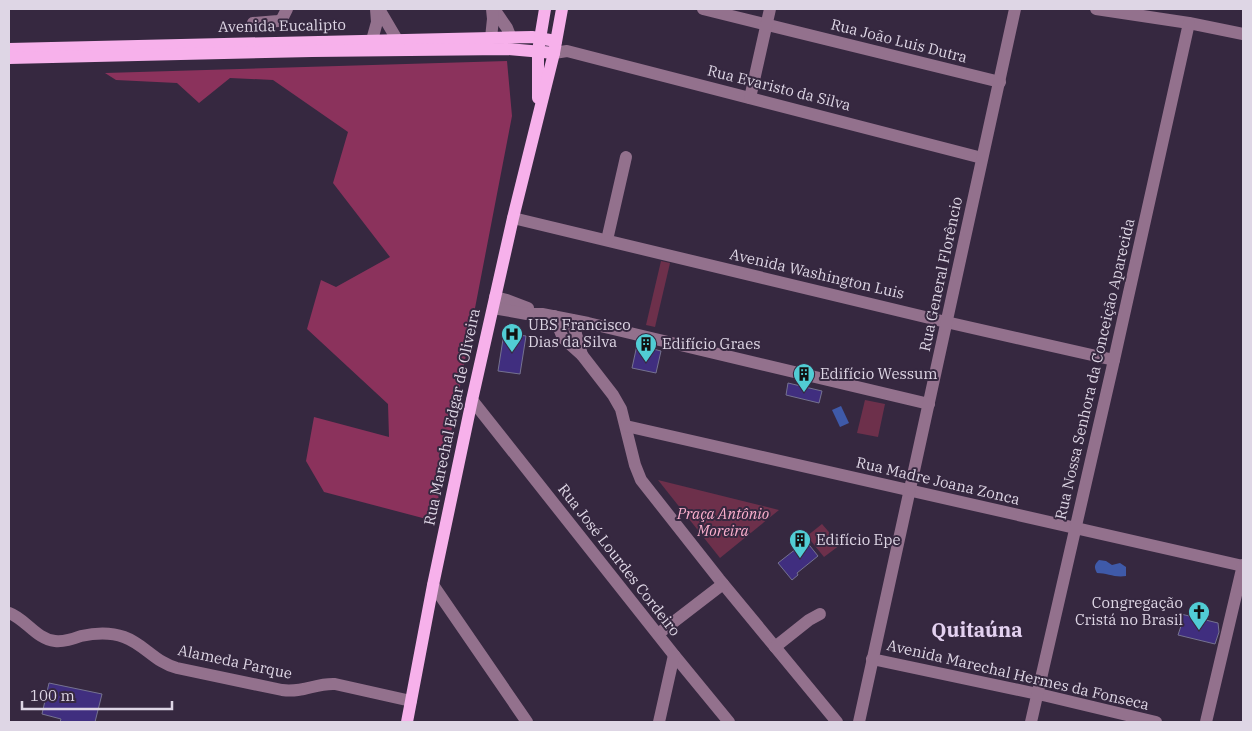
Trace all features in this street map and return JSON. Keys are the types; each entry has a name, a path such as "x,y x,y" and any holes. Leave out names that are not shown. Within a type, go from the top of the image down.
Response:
{"main road":[{"name":"Rua Marechal Edgar de Oliveira","path":"538,121 538,51 544,9"},
{"name":"Rua Marechal Edgar de Oliveira","path":"407,722 468,416 513,218 538,121 562,9"},
{"name":"Avenida Eucalipto","path":"9,58 312,51 490,38 540,38 555,47"},
{"name":"Avenida Eucalipto","path":"9,49 372,40 401,45 538,51 555,47"}],"street":[{"path":"253,23 278,21 282,19 287,9"},
{"path":"372,40 378,9"},
{"path":"378,9 401,45"},
{"path":"490,38 493,9"},
{"path":"493,9 507,28 511,38"},
{"name":"Rua João Luis Dutra","path":"702,9 1000,82"},
{"path":"750,98 770,9"},
{"name":"Rua General Florêncio","path":"859,722 1016,9"},
{"path":"1096,9 1189,23 1243,34"},
{"name":"Rua Nossa Senhora da Conceição Aparecida","path":"1031,722 1189,23"},
{"name":"Rua Evaristo da Silva","path":"555,47 982,158"},
{"path":"607,240 626,157"},
{"name":"Avenida Washington Luis","path":"513,218 946,322 1114,360"},
{"path":"494,302 527,314 548,315 572,320 929,404"},
{"path":"548,315 564,338 582,354 613,395 621,409 635,465 641,480 837,722"},
{"path":"572,320 582,354"},
{"name":"Rua José Lourdes Cordeiro","path":"472,400 729,722"},
{"path":"468,416 485,417"},
{"name":"Rua Madre Joana Zonca","path":"626,426 1243,566"},
{"path":"1206,722 1243,566"},
{"path":"658,634 724,584"},
{"path":"433,585 527,722"},
{"name":"Alameda Parque","path":"9,613 21,619 40,636 50,640 62,641 97,634 116,635 137,643 162,663 172,666 295,692 324,684 334,684 411,701"},
{"path":"775,647 809,620 820,614"},
{"path":"659,722 674,654"},
{"name":"Avenida Marechal Hermes da Fonseca","path":"872,659 1038,694 1156,722"}],"green space":[{"path":"661,261 670,263 655,327 646,325"},
{"path":"865,400 885,404 878,437 857,433"},
{"name":"Praça Antônio Moreira","path":"658,480 779,510 720,558"},
{"path":"822,524 840,545 824,557 807,536"}],"shaded area":[{"path":"507,61 512,116 434,521 324,492 306,461 314,417 389,437 388,404 307,329 321,280 336,287 390,257 333,183 348,132 273,80 230,78 199,103 177,83 116,80 105,73"}],"water":[{"path":"841,406 849,423 840,427 832,410"},
{"path":"1099,560 1106,561 1112,565 1120,563 1126,567 1126,576 1097,573 1095,566"}],"building":[{"name":"UBS Francisco Dias da Silva","path":"504,333 526,336 520,374 498,371"},
{"name":"Edifício Graes","path":"637,345 661,351 656,373 632,368"},
{"name":"Edifício Wessum","path":"788,383 822,391 819,403 786,395"},
{"name":"Edifício Epe","path":"806,541 818,556 797,573 798,575 792,580 778,563"},
{"name":"Congregação Cristá no Brasil","path":"1181,614 1218,623 1219,632 1215,644 1178,635 1181,626"},
{"path":"49,683 102,694 95,722 60,722 61,719 42,714"}],"place":[{"name":"UBS Francisco Dias da Silva","path":"512,353"},
{"name":"Edifício Graes","path":"646,363"},
{"name":"Edifício Wessum","path":"804,393"},
{"name":"Edifício Epe","path":"800,559"},
{"name":"Congregação Cristá no Brasil","path":"1199,631"}],"district":[{"name":"Quitaúna","path":"977,630"}]}
